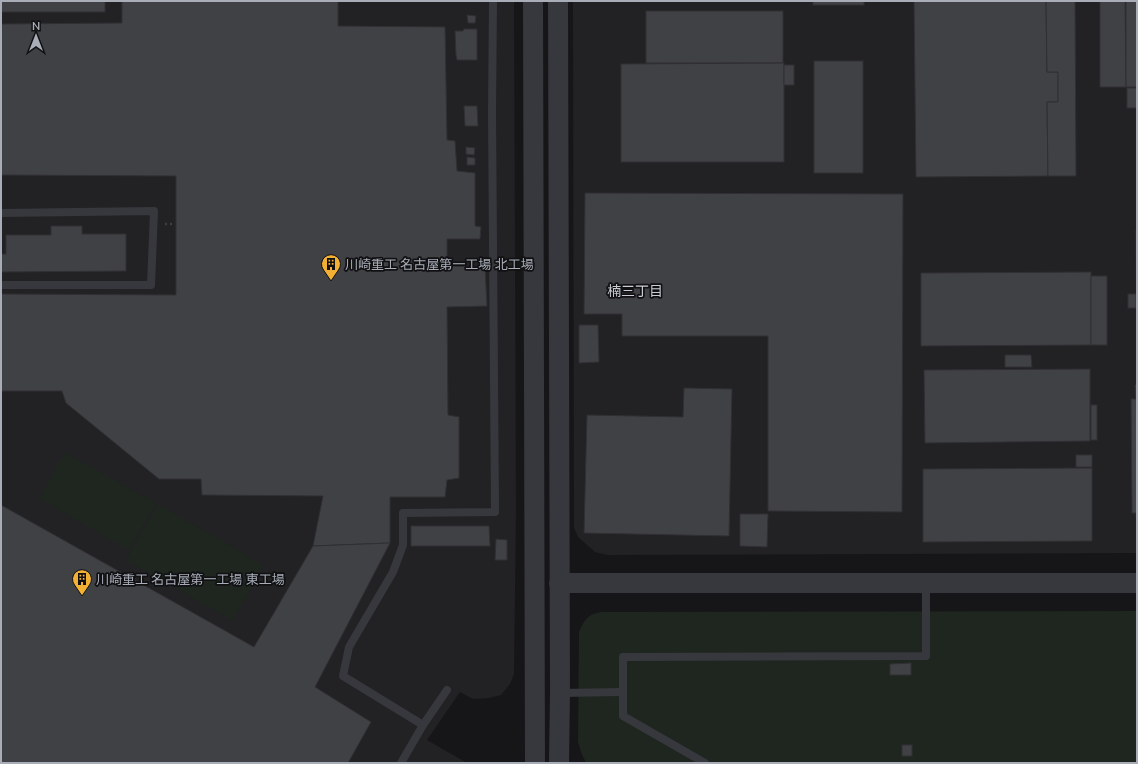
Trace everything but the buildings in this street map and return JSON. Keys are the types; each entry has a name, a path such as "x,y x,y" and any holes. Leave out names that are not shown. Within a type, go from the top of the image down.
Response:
{"street":[{"path":"533,1 537,762"},
{"path":"558,1 559,763"},
{"path":"559,583 1137,583"}],"lane":[{"path":"423,725 343,676 349,647 393,572 403,544 403,512 496,512 492,112 493,1"},
{"path":"1,213 154,211 151,285 1,285"},
{"path":"705,763 623,716 623,657 926,656 926,583"},
{"path":"401,763 423,725 447,690"},
{"path":"560,693 623,692"}],"shaded area":[{"path":"1,1 514,1 516,510 514,674 510,684 501,695 489,698 473,699 460,692 427,740 467,763 1,763"},
{"path":"573,1 1137,1 1137,553 607,555 595,552 578,537 574,528"},
{"path":"65,453 156,503 128,550 39,498"},
{"path":"158,504 263,565 233,621 126,560"},
{"path":"1137,611 1137,763 586,763 578,742 579,632 587,618 593,614 601,612"}],"place":[{"name":"川崎重工 名古屋第一工場 北工場","path":"331,281"},
{"name":"川崎重工 名古屋第一工場 東工場","path":"82,596"}],"district":[{"name":"楠三丁目","path":"635,291"}]}
